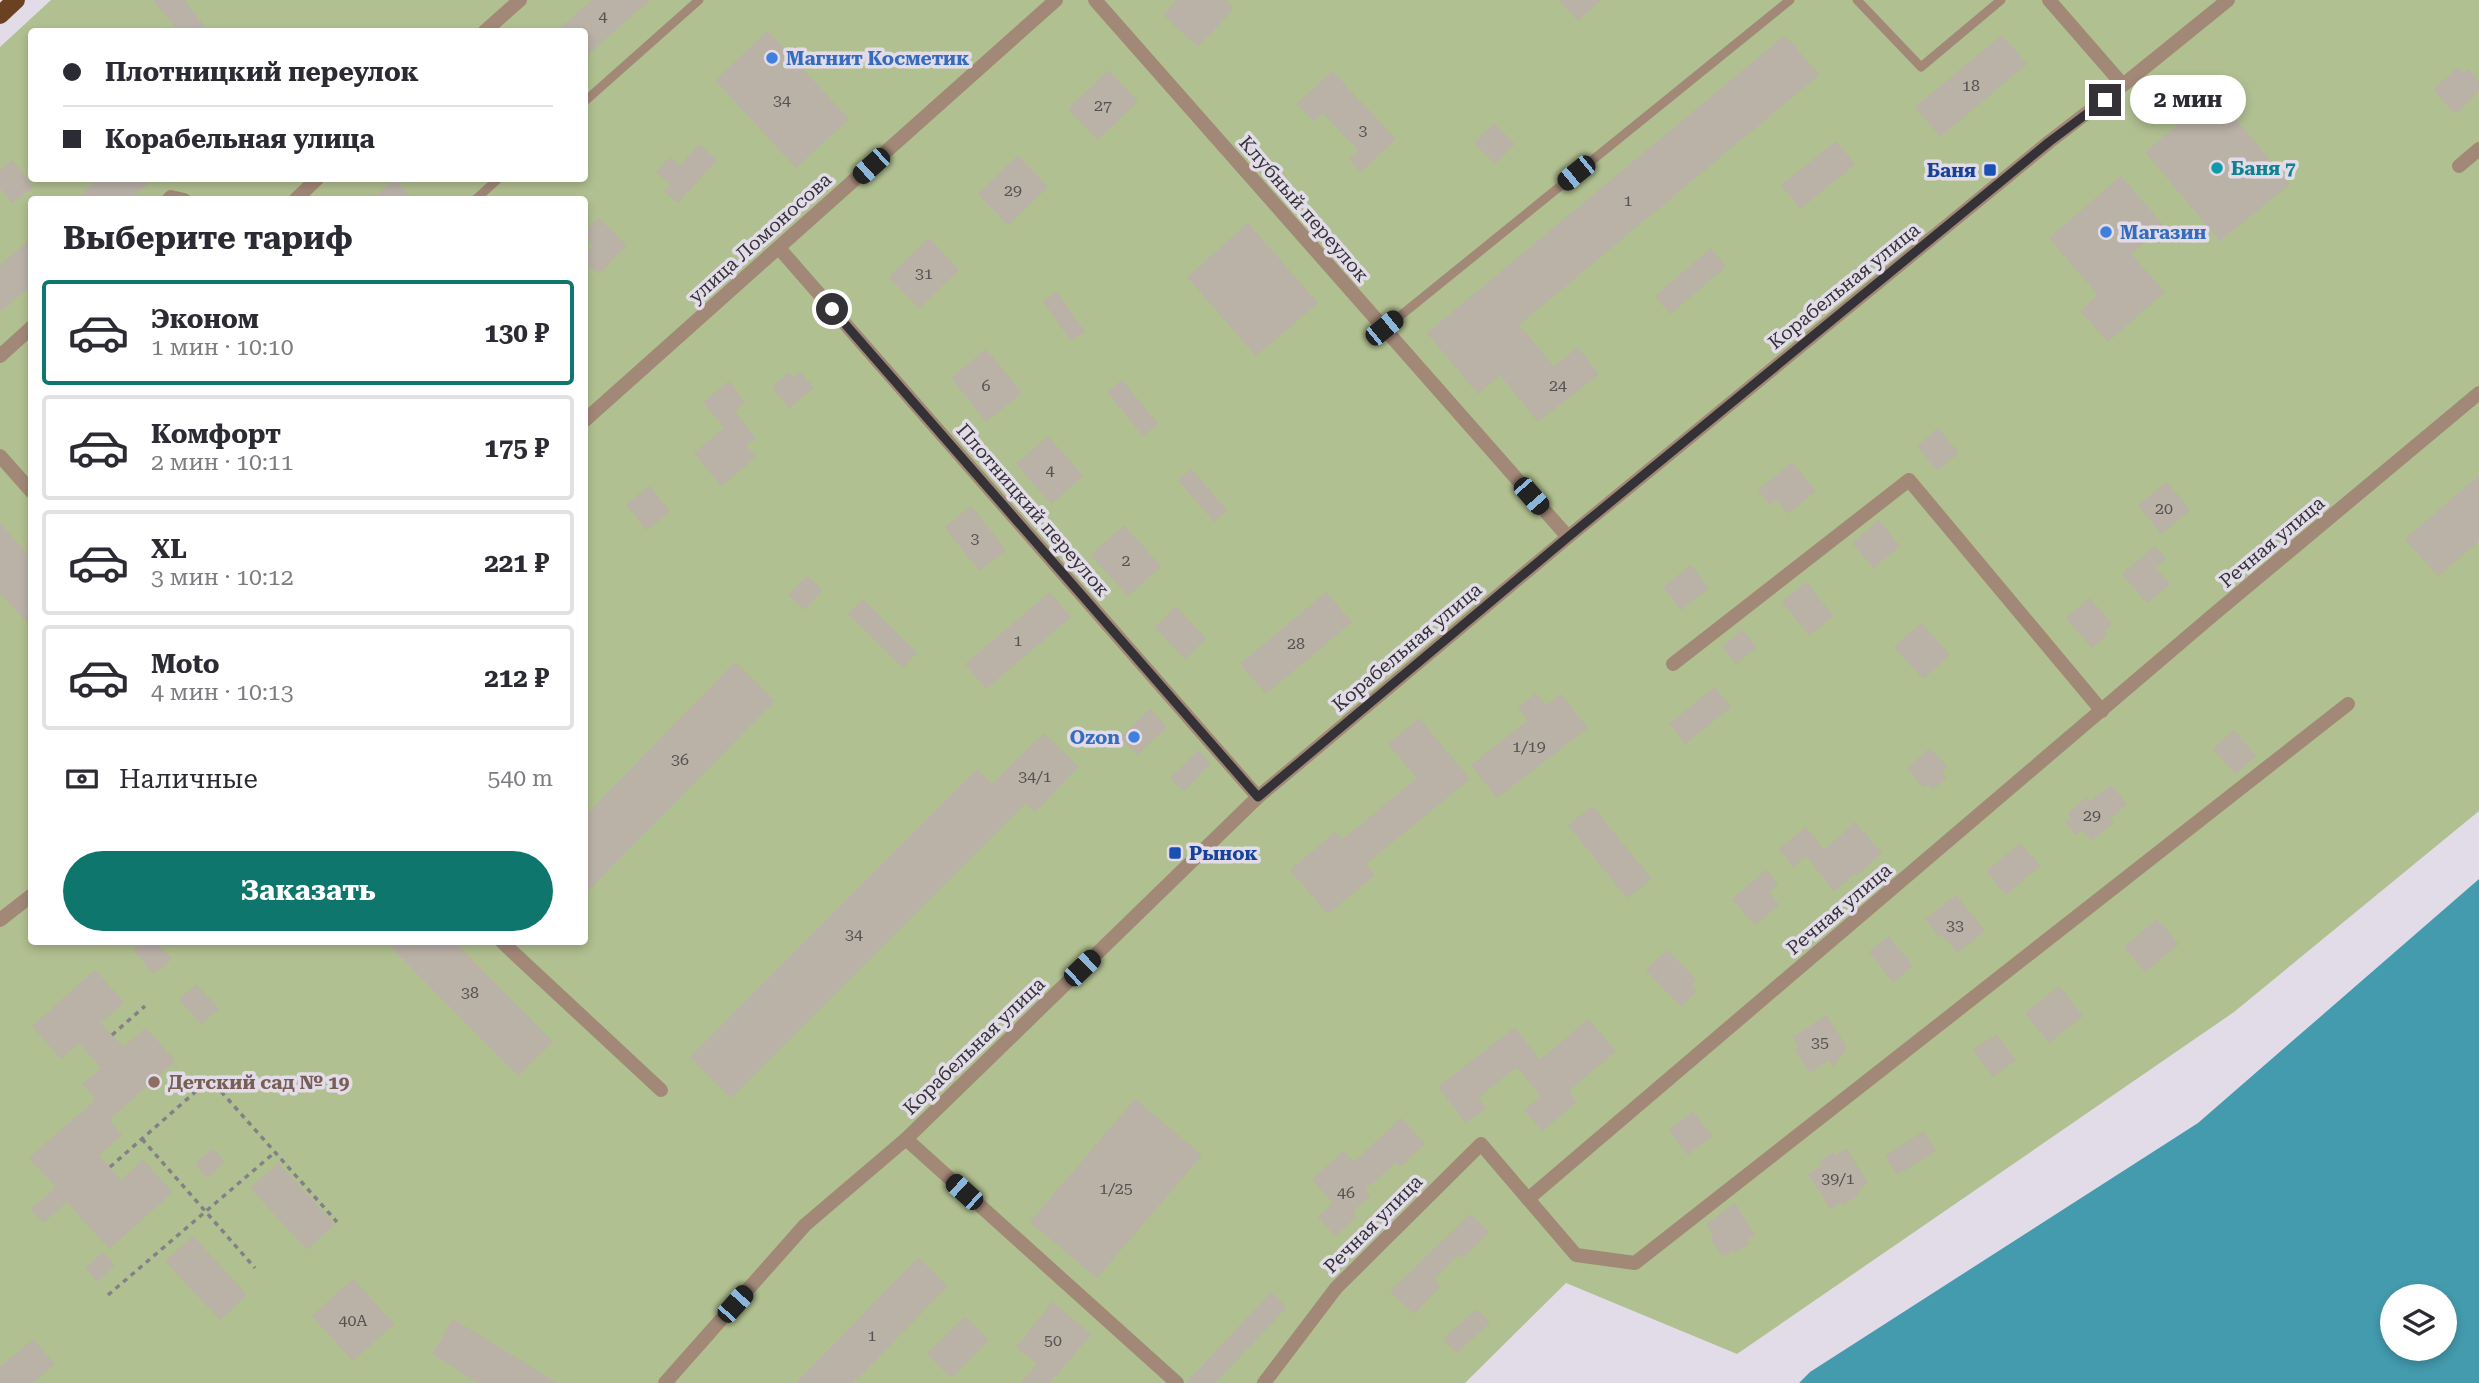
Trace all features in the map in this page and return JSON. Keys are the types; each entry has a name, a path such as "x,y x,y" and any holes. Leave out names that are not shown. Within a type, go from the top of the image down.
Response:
{"main road":[{"path":"0,15 16,0"}],"street":[{"path":"488,28 520,0"},
{"name":"Клубный переулок","path":"1095,0 1568,537"},
{"path":"2049,0 2123,86"},
{"name":"Корабельная улица","path":"665,1383 805,1225 906,1139 1258,797 1568,537 2049,142 2123,86 2228,0"},
{"name":"улица Ломоносова","path":"588,417 779,248 1046,3"},
{"path":"2459,166 2479,149"},
{"path":"299,196 314,182"},
{"name":"Плотницкий переулок","path":"779,248 1258,797"},
{"path":"0,356 28,331"},
{"name":"Речная улица","path":"1264,1383 1336,1288 1481,1144 1528,1199 2479,393"},
{"path":"0,456 28,488"},
{"path":"1673,664 1909,480 2102,711"},
{"path":"1528,1199 1576,1255 1634,1263 2348,704"},
{"path":"0,920 28,898"},
{"path":"505,945 661,1090"},
{"path":"906,1139 1177,1383"}],"lane":[{"path":"588,98 699,0"},
{"path":"1384,328 1790,0"},
{"path":"1857,0 1921,67 2001,0"},
{"path":"479,196 495,182"}],"path":[{"path":"112,1035 145,1006"},
{"path":"110,1167 210,1079 337,1222"},
{"path":"142,1139 255,1268"},
{"path":"108,1295 274,1153"}],"green space":[{"path":"51,0 2479,0 2479,811 2234,1012 1737,1354 1566,1283 1465,1383 0,1383 0,47"}],"water":[{"path":"2479,879 2479,1383 1799,1383 1810,1372 2198,1123"}],"building":[{"path":"153,0 184,0 206,28 176,28"},
{"path":"592,0 650,0 588,54 588,28 560,28"},
{"path":"1177,0 1225,0 1234,8 1198,47 1163,15"},
{"path":"1559,0 1601,0 1578,21"},
{"path":"768,31 849,119 796,168 715,80"},
{"path":"1785,35 1819,75 1519,325 1554,366 1578,347 1599,374 1538,422 1500,375 1478,394 1427,333"},
{"path":"2002,35 2027,64 1940,137 1915,107"},
{"path":"2458,67 2464,73 2468,69 2479,81 2479,92 2455,114 2433,89"},
{"path":"1108,70 1138,101 1098,140 1068,109"},
{"path":"1332,71 1396,139 1361,172 1349,159 1358,150 1323,113 1314,121 1297,104"},
{"name":"Баня 7","path":"2215,94 2290,184 2220,241 2145,152"},
{"path":"1494,123 1515,144 1495,164 1474,143"},
{"path":"1836,141 1855,164 1800,209 1781,185"},
{"path":"699,144 717,160 678,203 664,191 671,185 656,172 670,157 679,166"},
{"path":"1018,155 1048,187 1008,225 978,194"},
{"path":"12,160 34,187 12,203 0,188 0,169"},
{"name":"Магазин","path":"2121,176 2164,226 2131,254 2165,292 2108,342 2080,311 2098,295 2049,238"},
{"path":"95,182 150,182 134,196 79,196"},
{"path":"392,182 398,182 410,196 376,196"},
{"path":"598,218 627,245 599,274 588,264 588,251 594,245 588,240 588,229"},
{"path":"1248,223 1318,303 1256,356 1187,277"},
{"path":"929,238 959,270 919,308 889,277"},
{"path":"28,240 28,288 0,312 0,265"},
{"path":"1711,248 1726,267 1670,314 1655,296"},
{"path":"1057,291 1085,332 1071,341 1043,301"},
{"path":"986,349 1022,393 986,422 951,378"},
{"path":"789,372 794,378 801,372 814,388 789,408 772,387"},
{"path":"1122,380 1158,424 1143,436 1107,392"},
{"path":"729,381 745,402 734,411 756,438 746,445 756,457 721,486 694,453 724,428 703,402"},
{"path":"1938,428 1959,453 1937,471 1917,446"},
{"path":"1048,436 1083,476 1051,504 1016,464"},
{"path":"1792,462 1816,491 1788,514 1776,500 1770,505 1758,490"},
{"path":"1191,469 1227,510 1214,522 1178,480"},
{"path":"2479,475 2479,541 2438,576 2405,539"},
{"path":"2167,482 2190,510 2161,534 2138,505"},
{"path":"650,486 670,512 646,530 626,504"},
{"path":"971,506 1006,550 979,571 945,527"},
{"path":"1879,520 1900,546 1873,568 1852,543"},
{"path":"0,523 28,554 28,624 0,593"},
{"path":"1124,525 1161,566 1128,596 1091,555"},
{"path":"2155,546 2166,559 2156,568 2170,584 2147,603 2122,574"},
{"path":"1691,565 1709,588 1681,610 1663,587"},
{"path":"807,576 823,590 804,610 788,595"},
{"path":"1806,582 1834,616 1809,635 1782,602"},
{"path":"1050,592 1071,617 986,689 965,664"},
{"path":"1326,592 1352,622 1266,694 1240,664"},
{"path":"2090,598 2112,624 2105,630 2107,635 2092,648 2066,618"},
{"path":"863,599 917,653 903,668 848,614"},
{"path":"1176,606 1206,639 1185,659 1155,627"},
{"path":"1921,623 1950,655 1923,679 1894,647"},
{"path":"1742,630 1757,647 1736,664 1722,647"},
{"path":"735,662 775,701 588,891 588,813"},
{"path":"1715,687 1731,707 1685,744 1669,724"},
{"path":"1536,693 1546,706 1561,694 1588,728 1497,798 1471,765 1528,720 1518,707"},
{"path":"1150,709 1167,727 1137,755 1120,738"},
{"path":"1419,718 1470,779 1366,864 1375,875 1328,914 1290,870 1335,832 1342,840 1417,778 1388,744"},
{"path":"2234,730 2256,756 2235,774 2213,749"},
{"path":"1044,733 1079,767 1035,812 1026,803 731,1098 690,1057 977,769 992,784"},
{"path":"1930,748 1947,767 1942,772 1947,778 1933,789 1929,785 1924,788 1907,768"},
{"path":"1198,750 1211,763 1184,791 1170,778"},
{"path":"2111,785 2127,804 2110,818 2114,823 2091,841 2082,830 2076,835 2065,822 2071,817 2068,813 2087,797 2090,801"},
{"path":"1592,806 1652,879 1627,898 1568,825"},
{"path":"1855,822 1882,853 1834,891 1806,856 1793,867 1779,849 1806,827 1824,850"},
{"path":"2021,843 2040,866 2006,895 1986,871"},
{"path":"1766,870 1778,885 1769,892 1779,905 1755,925 1732,899"},
{"path":"1956,895 1985,931 1957,953 1944,936 1940,938 1925,919"},
{"path":"2157,919 2179,944 2145,972 2124,947"},
{"path":"1889,936 1913,966 1893,982 1869,952"},
{"path":"139,945 159,945 172,959 154,974 133,950"},
{"path":"389,945 458,945 553,1042 518,1076"},
{"path":"1667,950 1697,980 1691,986 1697,991 1681,1007 1646,970"},
{"path":"95,970 124,1002 101,1023 123,1047 146,1028 175,1061 109,1120 122,1135 99,1155 121,1180 143,1160 173,1192 109,1249 67,1202 43,1223 31,1209 56,1187 29,1158 96,1099 82,1084 101,1068 79,1043 61,1059 32,1026"},
{"path":"196,984 219,1009 201,1024 179,999"},
{"path":"2059,986 2083,1016 2049,1043 2025,1013"},
{"path":"1826,1015 1847,1047 1833,1067 1829,1060 1810,1073 1795,1050 1799,1047 1793,1037"},
{"path":"1588,1019 1616,1051 1569,1091 1577,1102 1542,1131 1524,1110 1541,1096 1517,1067 1478,1098 1486,1108 1466,1123 1438,1087 1515,1027 1540,1060"},
{"path":"1996,1034 2016,1060 1993,1077 1973,1050"},
{"path":"1135,1099 1202,1155 1097,1278 1030,1222"},
{"path":"1693,1111 1712,1136 1688,1155 1669,1130"},
{"path":"1401,1118 1425,1144 1400,1167 1396,1163 1365,1189 1370,1196 1353,1211 1357,1216 1335,1236 1318,1217 1333,1203 1312,1179 1344,1151 1354,1162"},
{"path":"1924,1131 1936,1151 1897,1175 1885,1156"},
{"path":"213,1148 225,1162 207,1178 195,1164"},
{"path":"1846,1148 1868,1183 1858,1190 1859,1195 1830,1209 1808,1174 1822,1165 1819,1162 1833,1152 1836,1155"},
{"path":"278,1163 335,1224 307,1250 250,1188"},
{"path":"1735,1203 1755,1235 1747,1240 1749,1244 1736,1253 1732,1251 1723,1257 1711,1240 1713,1234 1706,1224"},
{"path":"1470,1214 1489,1232 1463,1258 1459,1254 1435,1278 1440,1287 1414,1314 1390,1291"},
{"path":"193,1236 247,1295 220,1320 165,1261"},
{"path":"103,1252 115,1265 97,1282 85,1268"},
{"path":"918,1258 948,1286 853,1383 796,1383"},
{"path":"353,1279 394,1324 353,1361 312,1316"},
{"path":"1271,1292 1287,1307 1215,1383 1186,1383"},
{"path":"1052,1302 1091,1334 1050,1383 1021,1383 1037,1364 1016,1347"},
{"path":"1477,1309 1490,1323 1456,1353 1443,1339"},
{"path":"965,1316 989,1340 951,1378 927,1354"},
{"path":"453,1319 558,1383 479,1383 432,1354"},
{"path":"33,1339 55,1364 32,1383 0,1383 0,1367"}],"place":[{"name":"Магнит Косметик","path":"772,58"},
{"name":"Баня 7","path":"2217,168"},
{"name":"Баня","path":"1990,170"},
{"name":"Магазин","path":"2106,232"},
{"name":"Ozon","path":"1134,737"},
{"name":"Рынок","path":"1175,853"},
{"name":"Детский сад № 19","path":"154,1082"}],"route":[{"path":"832,309 1258,797 1568,537 2049,142 2105,100"}]}
